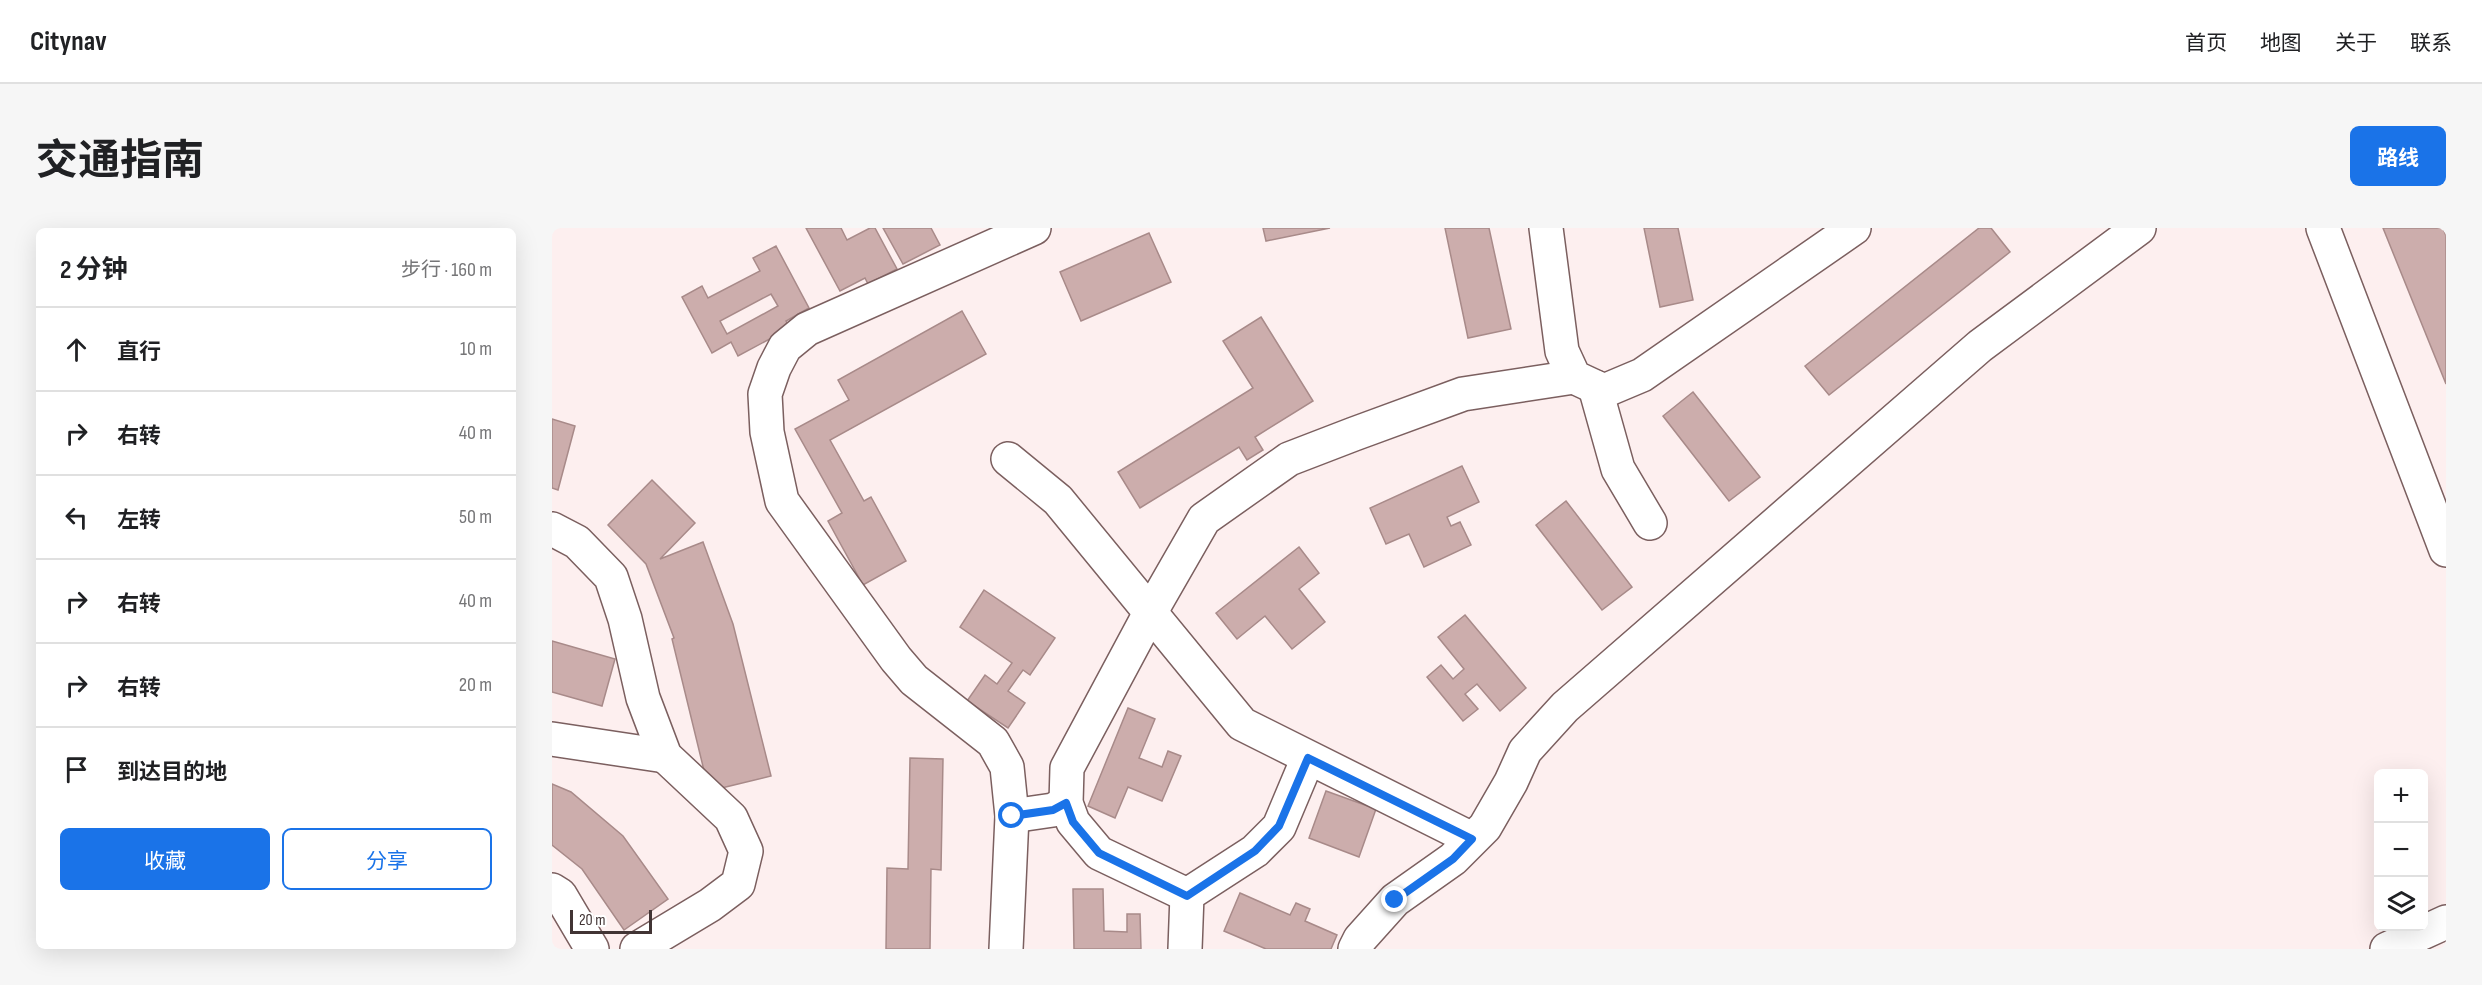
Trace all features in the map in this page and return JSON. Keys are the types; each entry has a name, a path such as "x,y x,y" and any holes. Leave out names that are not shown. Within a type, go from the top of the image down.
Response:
{"street":[{"path":"1005,949 1012,816 1007,767 993,742 914,680 896,659 782,501 767,432 765,394 785,346 807,329 1034,228"},
{"path":"1546,228 1562,351 1584,382 1618,469 1650,523"},
{"path":"1187,896 1099,853 1073,822 1066,803 1067,768 1150,613 1204,519 1289,459 1463,394 1584,382 1604,391 1642,375 1854,228"},
{"path":"1355,949 1360,939 1395,900 1453,859 1485,826 1526,751 1565,708 1980,346 2139,228"},
{"path":"2323,228 2446,550"},
{"path":"1008,459 1058,500 1242,724 1472,839"},
{"path":"552,529 577,542 610,577 626,619 643,698 665,756 731,818 746,851 738,884 710,905 637,949"},
{"path":"552,739 665,756"},
{"path":"1187,896 1255,851 1279,826 1308,758"},
{"path":"1012,816 1053,810 1066,803"},
{"path":"552,890 560,895 592,949"},
{"path":"1185,949 1187,896"},
{"path":"2387,949 2446,921"}],"building":[{"path":"806,228 841,228 847,240 870,228 875,228 897,269 868,284 865,278 840,291"},
{"path":"883,228 931,228 940,245 903,264"},
{"path":"1263,228 1330,228 1266,241"},
{"path":"1445,228 1489,228 1511,329 1468,338"},
{"path":"1644,228 1678,228 1693,300 1660,307"},
{"path":"1979,228 1991,228 2010,252 1829,395 1805,366"},
{"path":"2383,228 2443,228 2446,236 2446,384"},
{"path":"1149,233 1171,282 1081,321 1060,272"},
{"path":"776,246 809,308 786,321 790,328 738,356 731,342 712,353 682,297 702,286 708,298 760,271 753,258","holes":["771,294 778,306 727,334 720,321"]},
{"path":"962,311 986,354 830,440 864,501 871,497 906,561 863,585 828,521 842,513 795,429 849,400 838,380"},
{"path":"1261,317 1313,401 1255,437 1263,450 1247,460 1239,447 1140,508 1118,472 1253,388 1223,341"},
{"path":"1693,392 1760,477 1729,501 1663,416"},
{"path":"552,419 575,426 558,490 552,488"},
{"path":"1462,466 1479,502 1447,517 1451,526 1460,522 1471,545 1424,567 1409,534 1386,544 1370,508"},
{"path":"652,480 695,523 660,559 703,542 733,624 771,776 709,791 672,639 674,638 646,564 608,525"},
{"path":"1566,501 1632,587 1602,610 1536,525"},
{"path":"1299,547 1319,573 1299,589 1325,622 1292,649 1265,616 1237,639 1216,613"},
{"path":"984,590 1055,638 1030,675 1023,670 1008,691 1025,703 1008,728 967,701 985,675 997,684 1012,663 960,627"},
{"path":"1465,615 1526,688 1500,711 1477,684 1465,694 1478,709 1463,721 1427,677 1441,665 1453,679 1464,669 1438,637"},
{"path":"552,641 615,659 602,706 552,692"},
{"path":"1128,708 1155,719 1139,758 1162,767 1168,751 1181,756 1162,801 1128,787 1115,818 1088,806"},
{"path":"910,758 943,759 941,870 931,869 930,949 886,949 887,868 908,869"},
{"path":"552,784 571,792 623,836 668,899 624,930 582,869 552,845"},
{"path":"1326,791 1376,809 1359,857 1309,838"},
{"path":"1073,889 1103,889 1104,931 1127,932 1127,914 1140,914 1141,949 1074,949"},
{"path":"1240,893 1290,915 1296,903 1310,909 1305,921 1337,935 1331,949 1266,949 1224,931"}],"route":[{"path":"1012,816 1053,810 1066,803 1073,822 1099,853 1187,896 1255,851 1279,826 1308,758 1472,839 1453,859 1395,900"}]}
